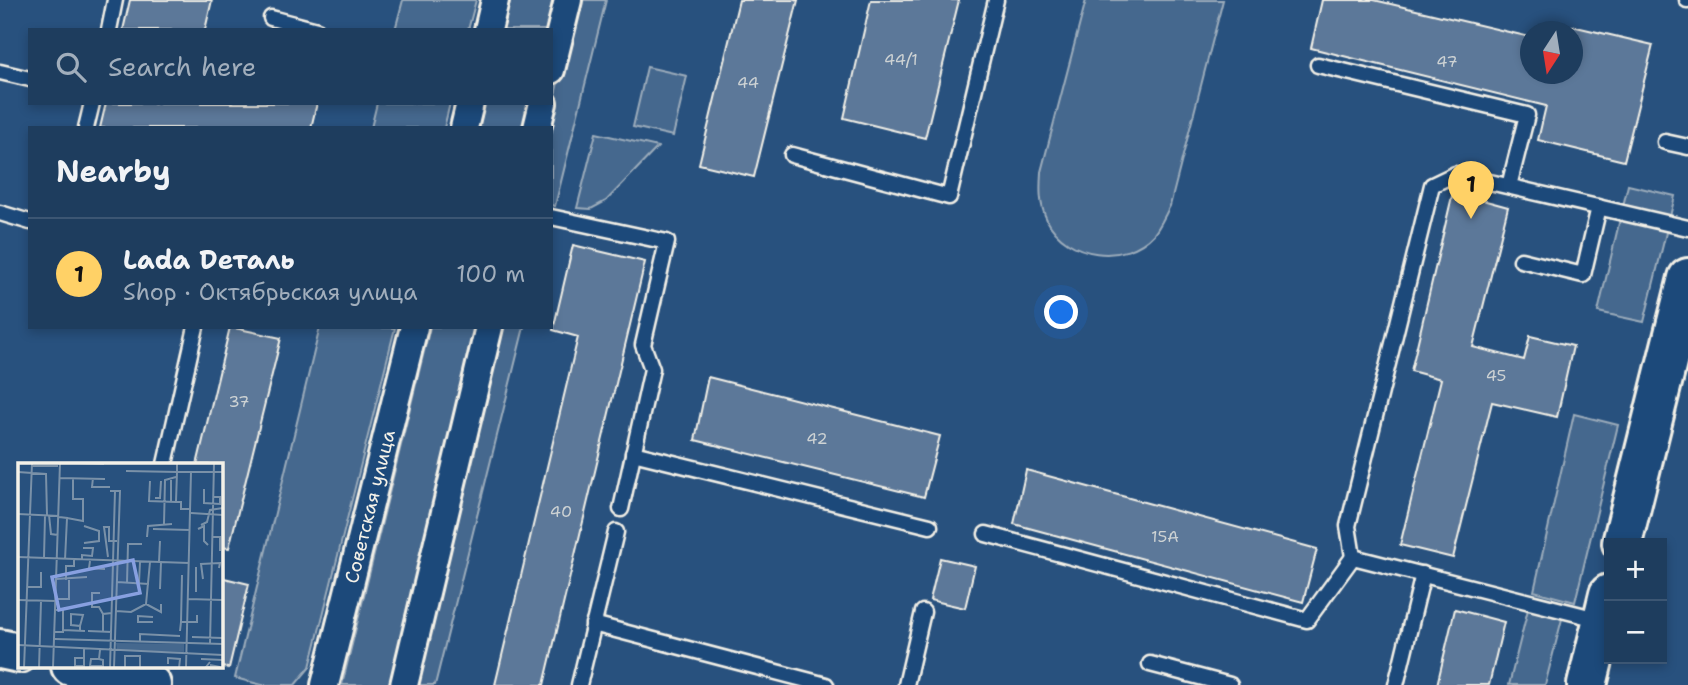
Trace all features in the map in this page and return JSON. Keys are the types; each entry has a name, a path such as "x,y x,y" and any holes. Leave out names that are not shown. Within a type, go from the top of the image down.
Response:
{"street":[{"path":"488,28 495,0"},
{"path":"553,62 568,0"},
{"path":"464,126 470,105"},
{"path":"537,126 543,105"},
{"path":"1623,538 1688,278"},
{"name":"Советская улица","path":"325,685 414,329"},
{"path":"404,685 489,329"},
{"path":"1587,685 1604,615"},
{"path":"0,649 18,653"},
{"path":"80,668 126,678"}],"lane":[{"path":"109,28 115,0"},
{"path":"792,155 949,197 996,0"},
{"path":"271,18 309,28"},
{"path":"1318,65 1527,115 1510,186"},
{"path":"0,72 28,79"},
{"path":"86,126 92,105"},
{"path":"1665,142 1688,147"},
{"path":"986,534 1307,620 1353,557 1348,526 1432,185 1455,174 1688,228"},
{"path":"1521,260 1583,275 1599,208"},
{"path":"0,213 28,221"},
{"path":"553,217 667,243 643,345 652,369 621,509"},
{"path":"165,463 196,329"},
{"path":"633,453 930,526"},
{"path":"579,685 616,532"},
{"path":"1353,557 1423,575 1604,607"},
{"path":"1396,685 1423,575"},
{"path":"906,685 923,612"},
{"path":"593,624 827,685"},
{"path":"1150,664 1230,685"}],"shaded area":[{"path":"403,0 476,0 469,28 396,28"},
{"path":"510,0 557,0 550,28 503,28"},
{"path":"578,0 606,0 555,206 553,126 547,126"},
{"path":"1086,0 1223,0 1170,206 1154,234 1142,244 1128,251 1112,254 1082,250 1068,243 1056,233 1047,220 1041,196 1041,172"},
{"path":"647,67 687,76 673,136 633,127"},
{"path":"377,105 450,105 444,126 371,126"},
{"path":"485,105 532,105 526,126 479,126"},
{"path":"596,133 658,147 606,201 591,209 577,208"},
{"path":"1628,185 1675,196 1644,322 1598,312"},
{"path":"320,329 395,329 310,667 295,685 262,685 235,678"},
{"path":"430,329 477,329 391,685 342,685"},
{"path":"498,329 524,329 435,685 412,685"},
{"path":"1574,414 1618,425 1575,602 1534,591"},
{"path":"1528,609 1562,619 1545,685 1509,685"}],"building":[{"path":"130,0 212,0 205,28 123,28"},
{"path":"739,0 798,0 754,177 699,164"},
{"path":"871,0 959,0 925,138 844,118"},
{"path":"1322,0 1374,0 1520,35 1520,84 1583,84 1583,29 1653,45 1624,161 1538,140 1546,106 1311,48"},
{"path":"106,105 317,105 311,126 100,126"},
{"path":"1453,192 1508,207 1473,347 1524,360 1530,336 1573,346 1557,417 1492,402 1453,558 1400,545 1441,379 1411,371"},
{"path":"573,245 645,262 544,685 495,685 578,337 553,330"},
{"path":"230,329 281,338 229,548 222,547 222,463 197,463"},
{"path":"708,377 940,436 924,497 695,440"},
{"path":"1026,470 1317,549 1303,602 1014,524"},
{"path":"940,558 975,566 965,608 930,600"},
{"path":"222,577 249,584 229,668 222,667"},
{"path":"1455,609 1504,622 1489,685 1437,685"}],"place":[{"name":"Lada Dеталь","path":"1471,219"}]}
